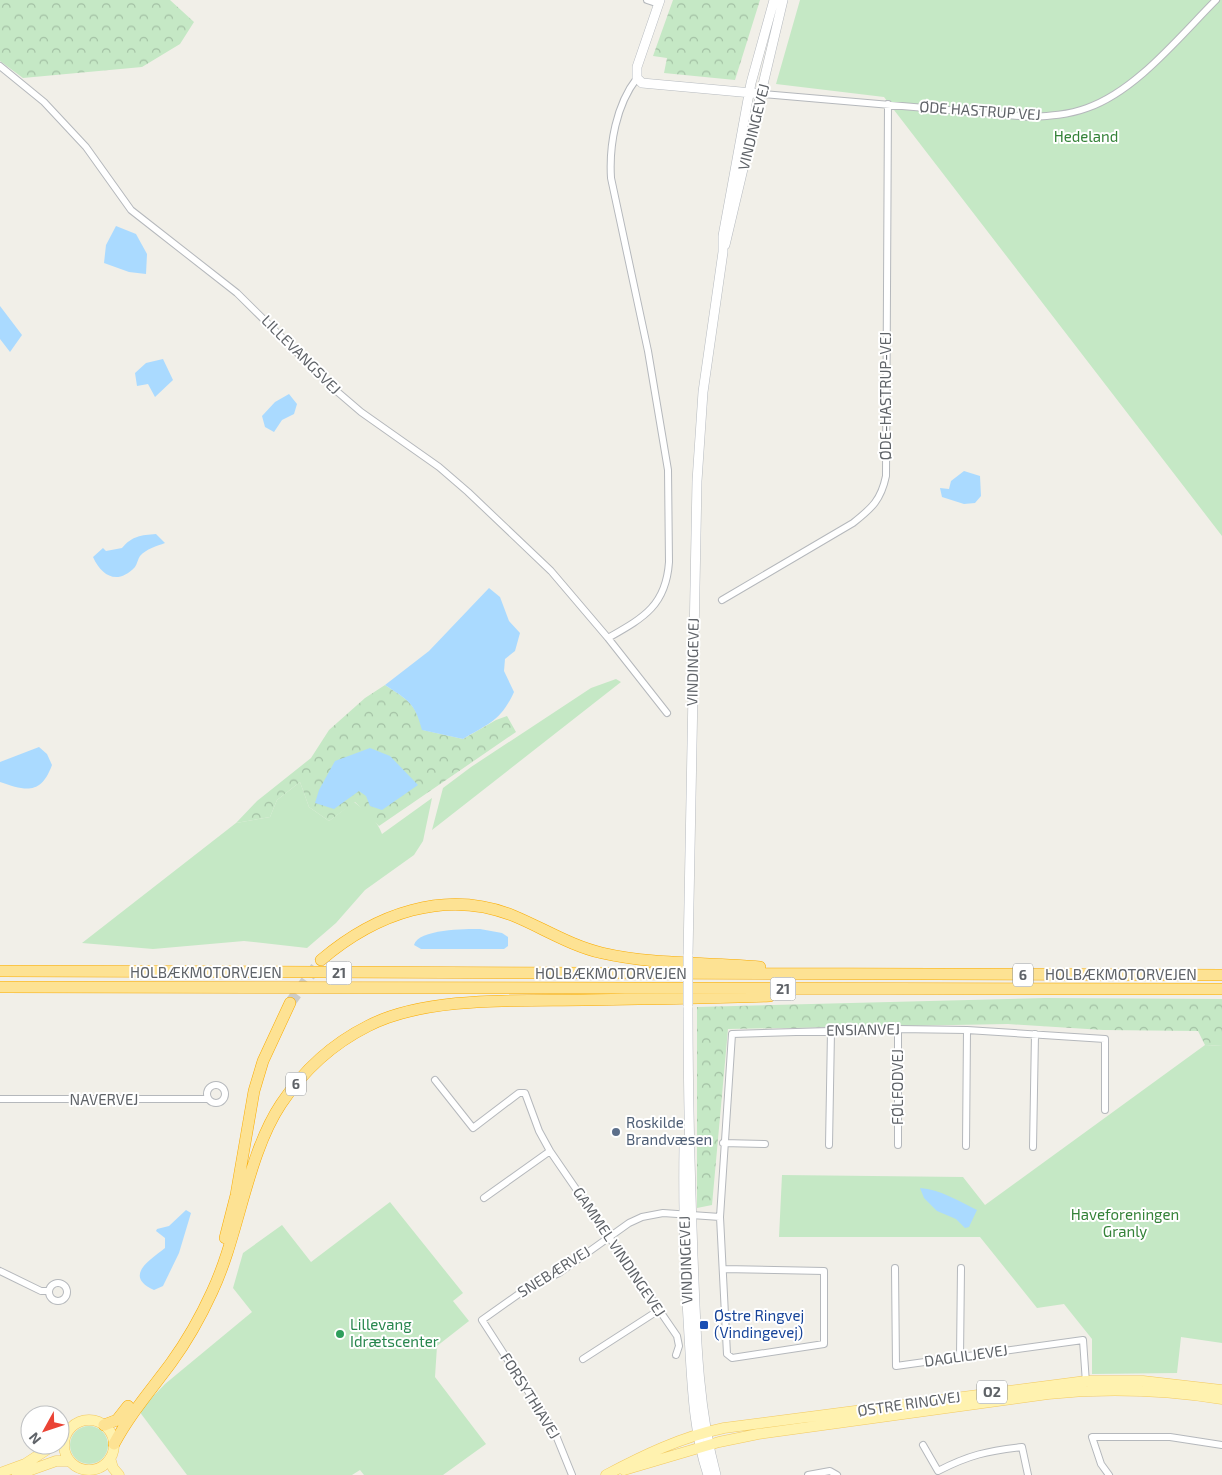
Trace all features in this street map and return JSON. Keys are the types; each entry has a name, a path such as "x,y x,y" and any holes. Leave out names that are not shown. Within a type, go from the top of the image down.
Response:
{"highway":[{"name":"6","path":"321,960 342,942 364,928 394,915 424,907 456,905 483,908 512,915 598,952 633,960 758,967 824,974"},
{"name":"HOLBÆKMOTORVEJEN","path":"0,971 1222,975"},
{"name":"HOLBÆKMOTORVEJEN","path":"0,987 1222,989"},
{"name":"6","path":"114,1444 136,1407 172,1361 196,1324 213,1290 231,1243 254,1166 268,1129 280,1106 319,1058 369,1025 396,1015 475,1002 805,995 868,989"},
{"path":"104,1425 117,1420 159,1367 184,1331 208,1284 222,1247 236,1195 254,1092 263,1061 290,1003"}],"main road":[{"name":"VINDINGEVEJ","path":"708,1475 688,1214 685,1092 688,1073 688,956 697,480 704,392 723,252 723,236 749,93 774,0"},
{"path":"659,2 637,67 638,78 648,84 763,94"},
{"name":"VINDINGEVEJ","path":"723,252 729,237 782,4"},
{"name":"ØSTRE RINGVEJ","path":"606,1475 630,1469 704,1440 758,1434 1086,1386 1142,1381 1222,1390"},
{"name":"ØSTRE RINGVEJ","path":"606,1475 647,1454 763,1424 1051,1384 1171,1393 1222,1400"},
{"path":"70,1428 83,1420 96,1421 110,1431 114,1444"},
{"name":"VINDINGEVEJ","path":"704,1440 716,1475"},
{"name":"6","path":"110,1458 114,1444"},
{"path":"0,1474 25,1464 39,1455"},
{"path":"67,1455 70,1461 93,1475"},
{"path":"80,1468 97,1468 110,1458 113,1468 119,1475"},
{"path":"17,1475 56,1462 70,1461"}],"street":[{"path":"647,0 659,2"},
{"name":"ØDE HASTRUP VEJ","path":"763,94 1030,117 1062,115 1088,108 1112,96 1140,76 1216,0"},
{"name":"LILLEVANGSVEJ","path":"0,66 44,102 86,147 132,210 237,292 333,388 361,412 439,467 551,570 667,713"},
{"path":"608,638 638,621 657,603 666,583 669,562 668,470 648,351 611,178 610,154 616,126 627,90 638,78"},
{"name":"ØDE-HASTRUP-VEJ","path":"722,600 853,523 871,508 882,493 886,476 888,104"},
{"name":"ENSIANVEJ","path":"723,1269 824,1271 824,1344 732,1358 727,1354 720,1217 723,1143 732,1034 898,1029 967,1030 1105,1038 1105,1110"},
{"name":"FØLFODVEJ","path":"898,1029 898,1145"},
{"path":"966,1146 967,1030"},
{"path":"829,1145 831,1031"},
{"path":"1033,1147 1035,1034"},
{"name":"GAMMEL VINDINGEVEJ","path":"434,1080 473,1128 523,1092 541,1135 550,1151 677,1336 679,1346 676,1355"},
{"name":"NAVERVEJ","path":"0,1099 208,1099"},
{"path":"723,1143 765,1144"},
{"path":"484,1198 550,1151"},
{"name":"SNEBÆRVEJ","path":"482,1320 530,1286 559,1273 642,1217 663,1213 720,1217"},
{"name":"DAGLILJEVEJ","path":"896,1268 896,1366 1083,1340 1086,1386"},
{"path":"960,1357 961,1268"},
{"path":"0,1271 40,1291 49,1292"},
{"path":"583,1359 659,1310"},
{"name":"FORSYTHIAVEJ","path":"482,1320 554,1431 572,1475"},
{"path":"1109,1475 1101,1464 1092,1437 1170,1437 1222,1445"},
{"path":"923,1445 938,1471 964,1457 982,1452 1022,1447 1028,1475"},
{"path":"808,1475 830,1471 837,1475"}],"green space":[{"path":"0,0 170,0 194,22 180,44 142,67 23,78 0,61"},
{"path":"673,0 760,0 735,80 664,73 667,58 653,56"},
{"name":"Hedeland","path":"800,0 1222,0 1222,536 884,97 776,84"},
{"path":"616,679 621,682 432,830 443,788 471,767 591,688"},
{"path":"385,685 410,703 417,714 423,730 463,739 496,720 507,716 516,732 379,826 355,802 329,821 309,807 300,782 277,800 270,817 236,823 257,801 311,758 329,730 365,698"},
{"path":"300,782 309,807 329,821 354,802 374,820 382,834 432,798 423,841 414,855 365,890 336,923 307,948 244,941 153,949 82,943 236,823 270,817 277,800"},
{"path":"1045,998 1222,999 1222,1046 1205,1045 1198,1031 1103,1030 1008,1024 728,1029 712,1205 697,1208 697,1007"},
{"name":"Haveforeningen Granly","path":"1205,1045 1222,1046 1222,1343 1181,1337 1177,1373 1092,1374 1092,1339 1064,1304 1037,1308 980,1237 779,1237 782,1175 963,1177 985,1205"},
{"name":"Lillevang Idrætscenter","path":"390,1202 463,1293 453,1301 469,1321 437,1346 435,1377 486,1444 443,1475 364,1475 360,1470 352,1475 187,1475 139,1411 165,1384 252,1312 233,1288 243,1253 282,1225 311,1262"},
{"path":"89,1426 96,1428 106,1438 108,1445 106,1452 96,1462 89,1464 82,1462 72,1452 70,1445 72,1438 82,1428"}],"water":[{"path":"116,226 136,234 147,254 146,274 129,272 104,263 106,245"},
{"path":"0,306 22,335 10,352 0,339"},
{"path":"163,359 173,380 155,397 148,384 137,386 135,373 146,363"},
{"path":"289,394 297,404 294,414 282,420 274,432 265,427 262,416 275,402"},
{"path":"964,471 980,476 981,496 975,503 964,504 942,497 940,488 949,489 951,481"},
{"path":"156,534 165,543 142,554 135,567 123,576 117,577 106,574 101,570 93,557 103,548 106,551 122,548 129,541 137,537"},
{"path":"489,588 500,597 509,621 520,633 515,651 505,659 504,671 514,692 499,716 463,739 422,730 416,714 409,703 385,685 429,651"},
{"path":"39,747 47,754 52,765 43,782 32,788 25,788 0,782 0,762"},
{"path":"370,748 390,756 418,785 382,810 370,806 366,796 359,791 334,809 315,803 319,790 335,761"},
{"path":"480,929 502,933 508,937 508,946 504,949 421,949 414,945 417,940 433,933"},
{"path":"920,1188 942,1193 977,1210 969,1227 965,1228 956,1219 937,1211 924,1198"},
{"path":"186,1210 191,1213 179,1253 163,1286 154,1290 145,1285 140,1274 142,1268 165,1248 165,1238 156,1231 157,1229 169,1226"}],"tunnel":[{"path":"290,1003 321,960"}],"place":[{"name":"Roskilde Brandvæsen","path":"616,1132"},
{"name":"Østre Ringvej (Vindingevej)","path":"704,1325"},
{"name":"Lillevang Idrætscenter","path":"340,1334"}]}
